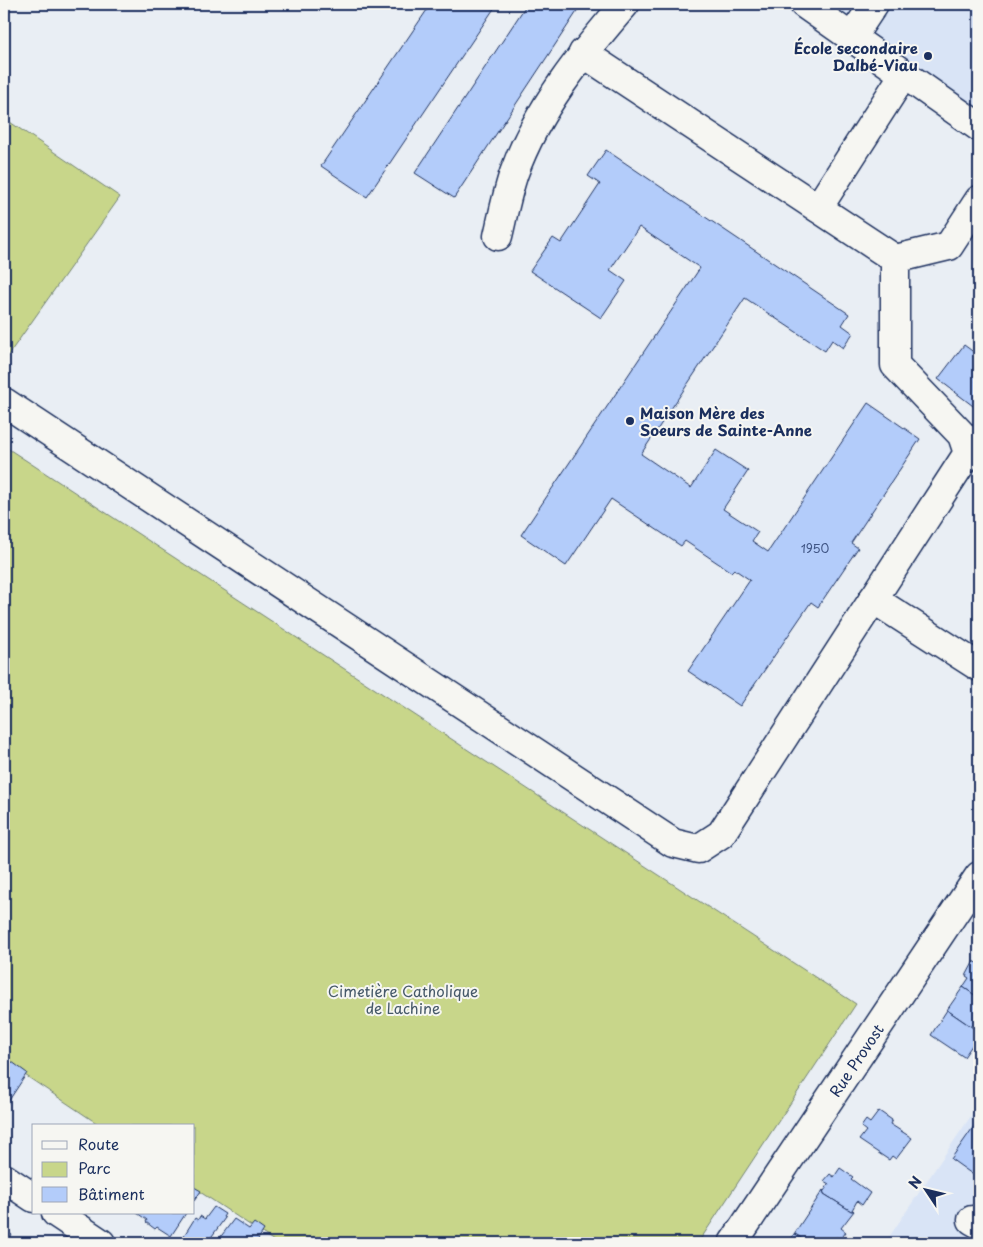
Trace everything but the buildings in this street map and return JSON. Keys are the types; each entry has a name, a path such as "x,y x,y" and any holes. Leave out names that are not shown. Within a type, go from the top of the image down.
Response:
{"street":[{"path":"498,236 514,173 537,122 583,52 625,4"},
{"path":"804,4 979,127"},
{"path":"852,37 874,4"},
{"path":"583,52 895,259 949,246 979,200"},
{"path":"818,208 904,74"},
{"path":"4,402 673,843 698,849 721,834 968,453 962,435 895,366 895,259"},
{"path":"873,599 979,667"},
{"name":"Rue Provost","path":"733,1243 979,876"},
{"path":"4,1178 32,1197"},
{"path":"58,1214 101,1243"}],"shaded area":[{"name":"École secondaire Dalbé-Viau","path":"804,4 979,4 979,127"},
{"path":"979,1104 979,1243 885,1243"}],"green space":[{"path":"4,118 120,197 4,361"},
{"name":"Cimetière Catholique de Lachine","path":"4,446 856,1004 698,1243 277,1243 195,1189 195,1124 98,1124 4,1061"}],"place":[{"name":"École secondaire Dalbé-Viau","path":"928,56"},
{"name":"Maison Mère des Soeurs de Sainte-Anne","path":"630,421"}]}
